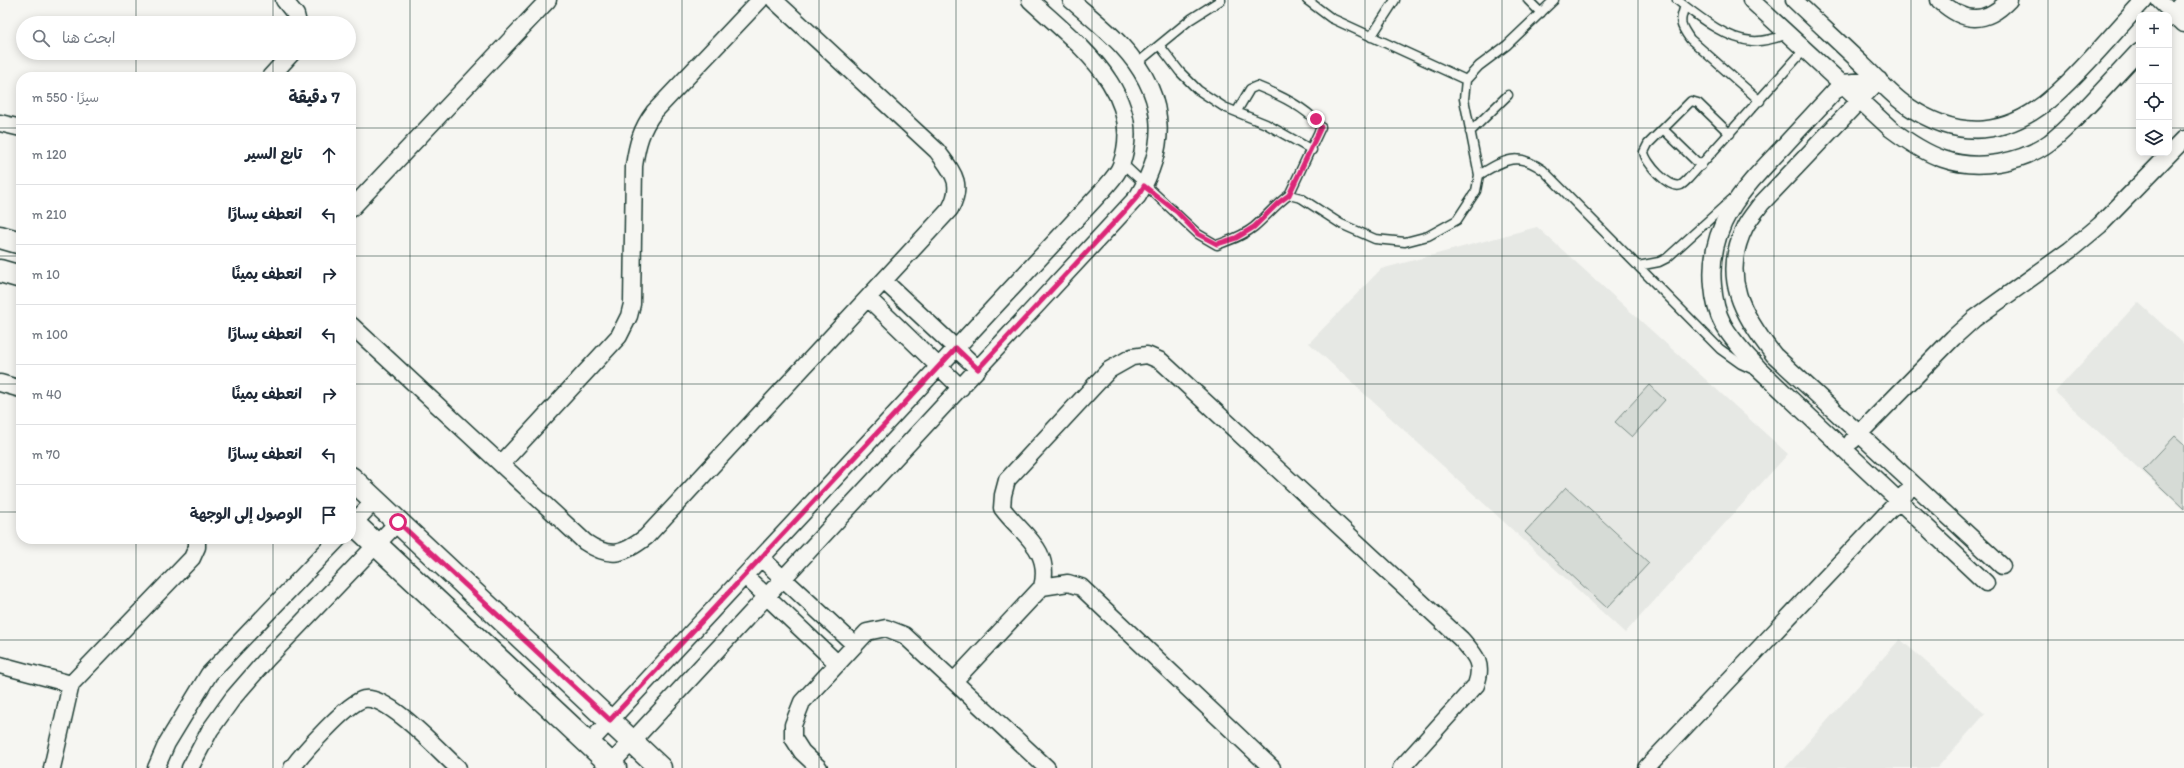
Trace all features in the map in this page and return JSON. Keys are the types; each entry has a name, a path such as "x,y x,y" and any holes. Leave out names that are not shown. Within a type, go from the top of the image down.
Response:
{"street":[{"path":"284,0 296,16"},
{"path":"356,199 548,0"},
{"path":"501,464 619,336 629,316 632,304 634,166 638,143 644,126 654,112 760,0"},
{"path":"356,331 585,542 596,549 614,553 632,548 646,537 950,209 956,198 958,182 938,152 774,0"},
{"path":"589,743 1103,190 1122,163 1127,140 1125,113 1115,89 1099,66 1030,0"},
{"path":"356,527 613,766 632,741 1123,213 1138,196 1150,177 1157,153 1159,124 1154,98 1136,64 1121,46 1072,0"},
{"path":"1751,0 1891,129 1922,150 1944,159 1973,164 1998,163 2027,156 2051,142 2080,114 2136,54"},
{"path":"1794,0 1905,105 1931,121 1957,129 1984,130 2008,126 2028,115 2057,94 2144,0"},
{"path":"1939,0 1959,15 1972,19 1987,18 2000,9 2009,0"},
{"path":"2159,0 2178,15"},
{"path":"275,72 286,60"},
{"path":"1879,80 1842,84 1743,189 1727,213 1716,242 1711,271 1714,300 1722,324 1737,345 1767,377 1986,583"},
{"path":"1879,80 1761,204 1745,227 1738,249 1734,274 1740,302 1753,329 1774,355 2002,566"},
{"path":"0,123 16,127"},
{"path":"1844,449 1953,338 1974,319 2070,250 2100,225 2184,139"},
{"path":"0,238 16,242"},
{"path":"0,271 16,276"},
{"path":"884,281 978,369"},
{"path":"868,298 961,388"},
{"path":"954,681 1042,587 1045,575 1043,558 1036,546 1002,508 1003,495 1007,480 1109,370 1132,357 1147,355 1161,361 1461,639 1474,653 1479,663 1480,674 1476,685 1401,768"},
{"path":"0,383 16,388"},
{"path":"356,483 660,768"},
{"path":"1646,768 1914,485"},
{"path":"356,519 375,500"},
{"path":"190,768 210,730 233,698 266,660 398,522"},
{"path":"52,768 71,684 192,558 197,544"},
{"path":"156,768 166,743 208,674 333,544"},
{"path":"761,558 855,645"},
{"path":"745,576 838,664"},
{"path":"1042,587 1068,583 1081,586 1272,768"},
{"path":"819,768 802,752 793,738 793,725 802,702 867,632 886,628 895,630 904,635 1047,768"},
{"path":"0,665 71,684"},
{"path":"292,768 344,712 365,699 381,702 396,710 458,768"}],"lane":[{"path":"1136,64 1191,20 1221,0"},
{"path":"1307,0 1331,18 1466,80"},
{"path":"1371,37 1395,0"},
{"path":"1528,0 1541,13"},
{"path":"1289,195 1301,198 1341,224 1375,238 1405,242 1428,236 1457,220 1476,191 1479,175 1464,99 1466,80 1479,66 1507,45 1554,0"},
{"path":"1677,0 1720,31 1752,41 1771,40 1788,34"},
{"path":"1685,6 1680,19 1682,27 1690,39 1760,101"},
{"path":"1160,46 1180,72 1198,90 1224,107 1266,124 1312,150"},
{"path":"1730,134 1694,101 1689,102 1663,129 1644,152 1645,159 1668,182 1674,185 1681,185 1701,166 1760,101 1805,49"},
{"path":"1122,163 1144,186 1177,212 1198,234 1217,244 1236,238 1254,227 1278,203 1289,195 1312,150 1321,127 1316,119 1275,94 1256,86 1250,89 1237,111"},
{"path":"1470,132 1508,95"},
{"path":"1663,129 1701,166"},
{"path":"1479,175 1499,163 1521,159 1531,161 1543,170 1720,349 1741,364 1767,377"},
{"path":"1638,266 1660,262 1667,258 1743,189"}],"shaded area":[{"path":"1537,227 1788,454 1625,633 1309,343 1381,269"},
{"path":"2138,302 2184,344 2184,510 2055,392"},
{"path":"1649,385 1665,400 1632,437 1615,422"},
{"path":"2175,436 2184,444 2184,509 2143,470"},
{"path":"1566,487 1649,563 1607,608 1525,532"},
{"path":"1900,639 1985,714 1937,768 1785,768"}],"route":[{"path":"398,522 610,720 956,348 978,369 1123,213 1138,196 1144,186 1177,212 1198,234 1217,244 1236,238 1254,227 1278,203 1289,195 1312,150 1321,127 1316,119"}]}
